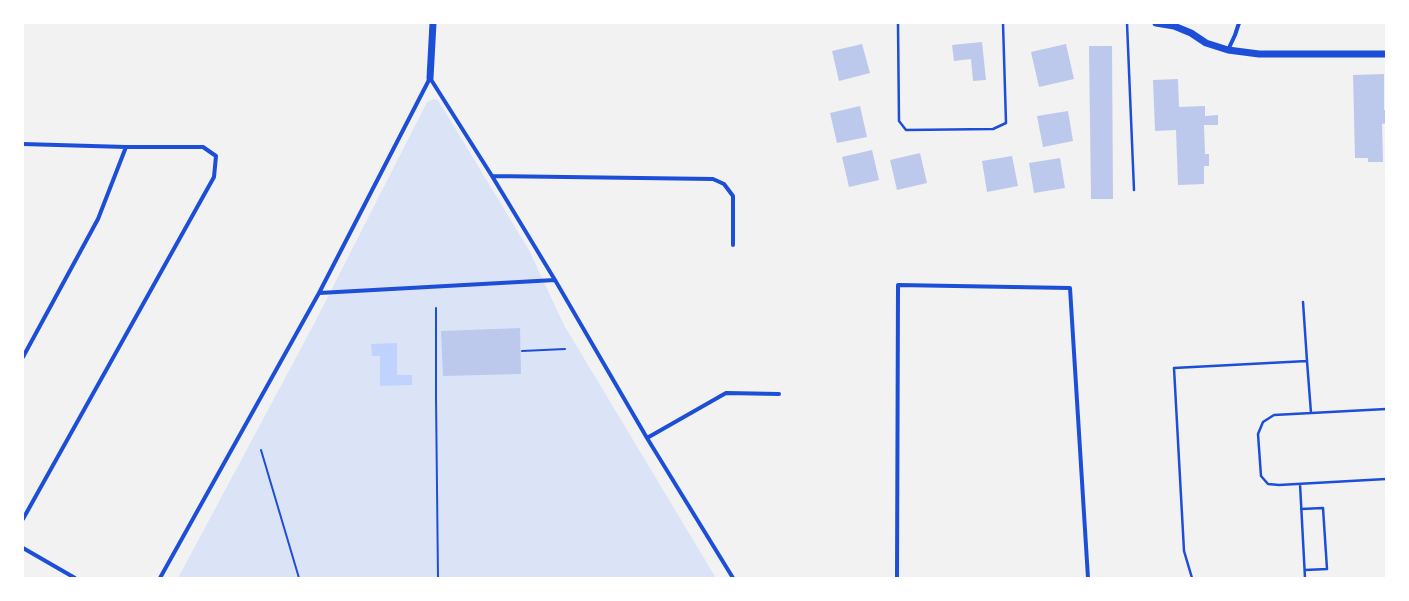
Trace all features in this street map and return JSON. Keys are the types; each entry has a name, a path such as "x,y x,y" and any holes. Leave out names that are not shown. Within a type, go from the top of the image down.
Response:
{"street":[{"path":"160,578 319,293 430,78 433,23"},
{"path":"1156,23 1174,26 1191,33 1206,43 1228,50 1259,54 1386,54"},
{"path":"1228,50 1239,23"},
{"path":"430,78 492,176 555,280 647,438 733,578"},
{"path":"23,144 126,147 203,147 216,156 214,177 23,519"},
{"path":"23,357 98,219 126,147"},
{"path":"492,176 712,179 724,184 734,196 733,245"},
{"path":"319,293 555,280"},
{"path":"897,578 898,285 1070,288 1088,578"},
{"path":"647,438 726,393 779,394"},
{"path":"23,548 75,578"}],"lane":[{"path":"898,23 900,121 906,130 993,129 1006,122 1003,23"},
{"path":"1127,23 1134,190"},
{"path":"1303,302 1311,413"},
{"path":"1192,578 1184,551 1174,368 1307,361"},
{"path":"1386,409 1274,416 1263,422 1258,434 1261,476 1268,484 1279,486 1386,479"},
{"path":"1300,484 1305,578"},
{"path":"1301,509 1323,508 1327,569 1305,570"}],"path":[{"path":"436,308 438,578"},
{"path":"522,351 565,349"},
{"path":"261,450 299,578"}],"shaded area":[{"path":"434,99 438,100 529,250 564,325 716,578 178,578 315,322 427,102"}],"water":[{"path":"397,343 397,375 412,375 412,385 380,386 380,356 372,356 371,344"}],"building":[{"path":"982,42 986,80 973,81 971,59 954,61 952,45"},
{"path":"862,44 870,73 839,81 832,51"},
{"path":"1066,44 1074,79 1039,87 1031,52"},
{"path":"1089,46 1112,46 1113,199 1091,199"},
{"path":"1384,74 1384,110 1386,110 1386,123 1382,124 1383,162 1368,162 1368,158 1355,158 1353,75"},
{"path":"1178,79 1179,107 1205,106 1205,116 1218,115 1218,125 1204,125 1205,154 1209,154 1209,166 1204,166 1204,184 1178,185 1176,130 1155,131 1153,80"},
{"path":"860,106 867,137 837,143 830,113"},
{"path":"1068,111 1073,141 1043,147 1037,116"},
{"path":"872,150 879,180 849,187 842,157"},
{"path":"920,153 927,183 897,190 890,160"},
{"path":"1012,156 1018,186 987,192 982,161"},
{"path":"1060,158 1065,188 1034,193 1029,163"},
{"path":"520,328 521,374 443,376 441,331"}]}
